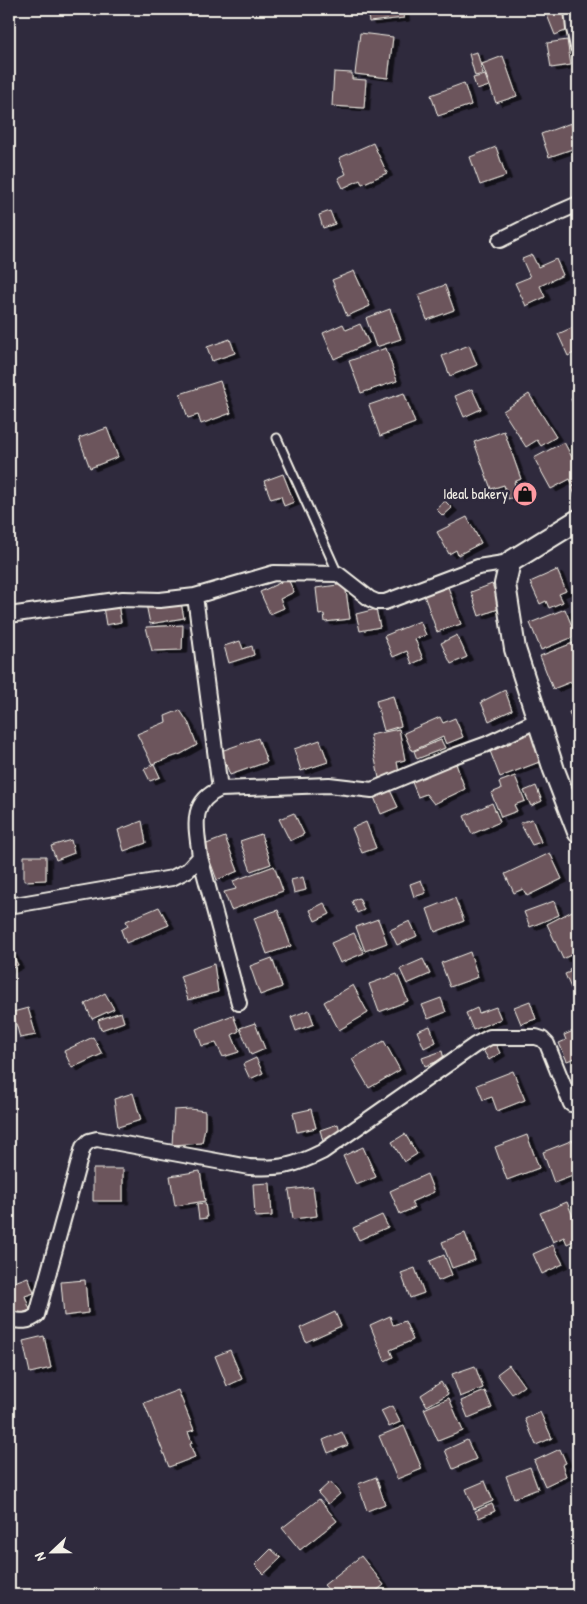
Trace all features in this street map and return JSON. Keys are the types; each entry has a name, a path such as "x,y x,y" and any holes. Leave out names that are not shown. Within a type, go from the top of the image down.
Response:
{"main road":[{"path":"578,520 510,562 505,584 515,649 554,770 578,832"}],"street":[{"path":"572,9 578,47"},
{"path":"500,240 530,224 578,204"},
{"path":"9,615 123,599 174,599 195,596 274,573 338,574 370,599 377,602 385,602 478,567 510,562"},
{"path":"195,596 220,789"},
{"path":"239,1003 200,857 197,820 199,805 209,794 220,789 329,785 372,790 487,744 538,720"},
{"path":"9,906 172,878 188,870 200,857"},
{"path":"9,1320 27,1322 37,1315 83,1147 89,1141 97,1139 249,1167 287,1167 322,1152 475,1045 490,1037 536,1037 542,1039 547,1044 571,1104 578,1101"}],"lane":[{"path":"277,438 338,574"}],"building":[{"path":"367,9 403,9 404,18 369,22"},
{"path":"566,9 573,28 555,35 547,15"},
{"path":"360,33 393,37 388,78 355,74"},
{"path":"567,40 571,65 551,68 547,43"},
{"path":"477,52 483,74 475,76 469,54"},
{"path":"503,56 517,96 496,103 482,64"},
{"path":"334,72 352,73 352,79 366,80 364,108 332,106"},
{"path":"485,75 489,86 477,90 473,78"},
{"path":"464,83 471,105 438,116 431,95"},
{"path":"571,123 578,147 549,157 541,134"},
{"path":"373,143 387,173 362,184 360,180 343,188 338,178 346,174 339,158"},
{"path":"496,147 506,176 480,185 470,157"},
{"path":"330,211 335,224 323,228 319,215"},
{"path":"532,255 538,267 556,259 563,275 540,286 545,297 526,306 515,283 530,277 522,259"},
{"path":"354,271 370,306 347,316 332,280"},
{"path":"445,285 454,310 427,320 418,295"},
{"path":"390,309 401,339 376,347 366,318"},
{"path":"343,324 346,330 360,324 369,343 334,359 323,333"},
{"path":"578,325 578,351 568,356 558,334"},
{"path":"230,339 235,353 212,361 207,347"},
{"path":"469,345 477,365 450,376 442,356"},
{"path":"386,348 397,381 361,393 349,361"},
{"path":"220,381 231,413 201,424 198,415 188,418 180,394"},
{"path":"472,389 481,409 464,417 455,396"},
{"path":"404,393 415,423 380,436 369,405"},
{"path":"529,394 556,437 541,446 537,440 526,447 503,411"},
{"path":"578,396 578,415 571,399"},
{"path":"107,428 118,457 90,468 79,438"},
{"path":"504,431 521,479 514,482 519,495 508,499 504,485 491,489 474,442"},
{"path":"564,442 578,469 578,482 573,485 570,479 551,489 534,458"},
{"path":"283,474 294,502 284,506 281,496 271,499 264,481"},
{"path":"578,485 578,501 577,501 572,487"},
{"path":"445,501 452,508 443,516 436,509"},
{"path":"467,517 481,543 458,555 456,550 449,554 437,532"},
{"path":"557,570 566,591 559,594 563,602 549,608 546,601 540,604 530,582"},
{"path":"288,579 294,592 280,599 284,608 270,614 260,592"},
{"path":"345,584 350,619 325,622 324,614 319,615 316,588"},
{"path":"492,584 501,608 479,616 471,592"},
{"path":"448,587 461,624 437,632 424,595"},
{"path":"180,598 184,618 150,624 146,604"},
{"path":"118,604 121,622 106,625 103,607"},
{"path":"376,609 380,627 360,631 356,614"},
{"path":"565,609 576,636 541,650 530,623"},
{"path":"420,621 426,635 415,639 423,659 412,664 407,651 393,657 384,636"},
{"path":"183,625 182,650 152,651 146,627"},
{"path":"457,635 467,657 451,664 441,643"},
{"path":"240,641 243,649 252,646 254,655 229,663 224,646"},
{"path":"573,643 578,655 578,679 553,689 540,656"},
{"path":"505,690 512,710 489,721 481,702"},
{"path":"393,696 401,726 384,731 376,701"},
{"path":"578,709 578,738 569,712"},
{"path":"180,710 189,724 197,745 181,754 152,764 137,734 166,722 165,716"},
{"path":"440,717 443,723 455,718 463,737 446,744 443,737 412,751 404,733"},
{"path":"399,729 405,760 397,762 399,773 379,778 370,735"},
{"path":"531,730 542,761 500,777 490,751 511,743 509,739"},
{"path":"258,738 267,762 230,775 221,751"},
{"path":"320,740 328,762 301,771 294,749"},
{"path":"441,740 445,748 417,759 414,751"},
{"path":"455,761 465,789 434,804 426,794 418,797 411,780"},
{"path":"154,764 160,777 150,781 144,769"},
{"path":"515,776 525,801 514,805 517,811 501,817 491,793 501,789 499,782"},
{"path":"536,786 542,801 531,806 524,791"},
{"path":"390,790 398,807 381,814 374,797"},
{"path":"492,803 500,822 472,834 464,816"},
{"path":"294,813 304,834 290,841 279,819"},
{"path":"532,819 541,842 532,845 520,823"},
{"path":"142,821 146,843 124,851 118,830"},
{"path":"366,822 376,848 362,853 352,828"},
{"path":"261,834 271,864 251,871 240,841"},
{"path":"225,837 238,871 217,880 204,845"},
{"path":"71,840 74,853 56,860 51,846"},
{"path":"550,853 562,879 527,896 523,889 514,893 505,874"},
{"path":"24,856 46,856 46,880 24,881"},
{"path":"274,866 283,891 231,910 224,892 236,889 233,881"},
{"path":"303,877 306,890 294,893 291,880"},
{"path":"421,880 426,893 414,897 410,884"},
{"path":"359,898 364,910 357,913 352,901"},
{"path":"455,898 464,921 435,932 427,909"},
{"path":"554,901 559,915 530,927 524,912"},
{"path":"324,903 330,914 315,921 310,910"},
{"path":"159,907 169,925 126,943 121,930 128,926 126,921"},
{"path":"578,908 578,951 563,959 547,924"},
{"path":"278,910 291,946 267,954 254,918"},
{"path":"378,919 387,943 365,951 356,927"},
{"path":"410,921 417,936 397,945 390,930"},
{"path":"354,933 364,953 340,963 331,943"},
{"path":"11,952 18,965 9,970 9,953"},
{"path":"470,952 478,977 450,987 441,963"},
{"path":"272,958 282,987 260,995 250,966"},
{"path":"423,959 430,974 407,984 400,969"},
{"path":"214,964 218,992 188,1000 180,976"},
{"path":"578,965 578,999 576,1000 565,974 570,972 569,969"},
{"path":"397,974 408,1001 379,1012 369,984"},
{"path":"353,985 368,1013 339,1030 324,1002"},
{"path":"105,993 114,1009 92,1019 85,1004"},
{"path":"441,998 446,1012 428,1019 422,1005"},
{"path":"530,1001 536,1019 521,1024 514,1007"},
{"path":"496,1007 501,1019 473,1030 466,1013 477,1008 479,1013"},
{"path":"28,1008 36,1035 20,1038 13,1012"},
{"path":"309,1010 314,1024 296,1031 291,1017"},
{"path":"121,1012 124,1022 101,1030 98,1020"},
{"path":"233,1015 239,1031 232,1035 239,1052 223,1057 216,1043 202,1046 196,1029"},
{"path":"255,1023 265,1049 251,1055 240,1028"},
{"path":"430,1026 436,1042 424,1048 417,1031"},
{"path":"578,1029 578,1065 575,1058 567,1061 559,1043 566,1040 564,1035"},
{"path":"93,1037 102,1054 72,1068 64,1051"},
{"path":"384,1041 400,1070 369,1088 352,1059"},
{"path":"495,1043 500,1053 489,1060 483,1050"},
{"path":"442,1051 444,1059 425,1066 422,1058"},
{"path":"256,1058 263,1073 250,1079 243,1064"},
{"path":"513,1071 525,1100 497,1111 492,1097 483,1100 477,1085"},
{"path":"133,1093 141,1120 118,1127 114,1099"},
{"path":"190,1109 205,1111 202,1143 172,1145 174,1110"},
{"path":"311,1109 316,1128 297,1132 293,1113"},
{"path":"338,1124 341,1135 323,1141 320,1130"},
{"path":"405,1134 417,1154 404,1162 392,1142"},
{"path":"527,1135 539,1168 507,1180 495,1147"},
{"path":"573,1140 578,1156 578,1174 554,1183 543,1152"},
{"path":"363,1147 376,1177 356,1185 343,1156"},
{"path":"93,1169 123,1169 123,1201 93,1201"},
{"path":"200,1171 205,1201 175,1206 170,1176"},
{"path":"427,1174 434,1192 411,1202 414,1208 400,1214 390,1191"},
{"path":"270,1183 272,1216 255,1217 253,1184"},
{"path":"313,1187 317,1216 293,1219 289,1190"},
{"path":"567,1202 578,1229 578,1239 567,1244 564,1237 553,1242 540,1213"},
{"path":"205,1203 207,1218 199,1219 197,1204"},
{"path":"382,1215 388,1227 359,1240 353,1228"},
{"path":"465,1233 475,1260 452,1268 442,1242"},
{"path":"553,1245 563,1264 542,1274 533,1254"},
{"path":"444,1255 452,1275 438,1281 430,1261"},
{"path":"415,1268 424,1293 410,1298 401,1273"},
{"path":"28,1277 34,1293 25,1296 30,1310 14,1316 9,1302 9,1284"},
{"path":"85,1280 88,1313 64,1316 61,1282"},
{"path":"335,1312 341,1326 306,1342 300,1328"},
{"path":"390,1316 393,1325 405,1321 413,1340 390,1350 393,1357 385,1361 370,1325"},
{"path":"44,1336 51,1368 30,1373 23,1341"},
{"path":"230,1350 242,1379 227,1386 215,1356"},
{"path":"509,1365 524,1386 512,1394 497,1374"},
{"path":"475,1366 483,1388 460,1397 452,1374"},
{"path":"441,1382 448,1394 427,1406 421,1395"},
{"path":"178,1390 194,1430 188,1432 195,1457 169,1467 144,1403"},
{"path":"485,1391 492,1408 468,1418 461,1401"},
{"path":"449,1398 463,1431 438,1441 424,1409"},
{"path":"392,1406 400,1422 389,1427 381,1411"},
{"path":"540,1412 552,1438 536,1445 525,1419"},
{"path":"404,1426 422,1469 397,1479 379,1436"},
{"path":"342,1432 348,1445 328,1453 323,1440"},
{"path":"467,1440 476,1459 453,1469 445,1450"},
{"path":"560,1449 566,1463 562,1465 566,1476 545,1486 534,1461"},
{"path":"530,1467 538,1489 514,1498 506,1476"},
{"path":"376,1477 385,1504 367,1511 358,1484"},
{"path":"485,1481 493,1501 474,1509 466,1489"},
{"path":"330,1482 340,1494 328,1504 318,1493"},
{"path":"319,1499 337,1521 300,1550 282,1528"},
{"path":"492,1504 495,1511 479,1518 475,1511"},
{"path":"271,1549 281,1558 264,1574 255,1565"},
{"path":"361,1556 384,1585 371,1595 354,1595 349,1588 340,1595 333,1595 324,1585"}],"place":[{"name":"Ideal bakery","path":"525,494"}]}
